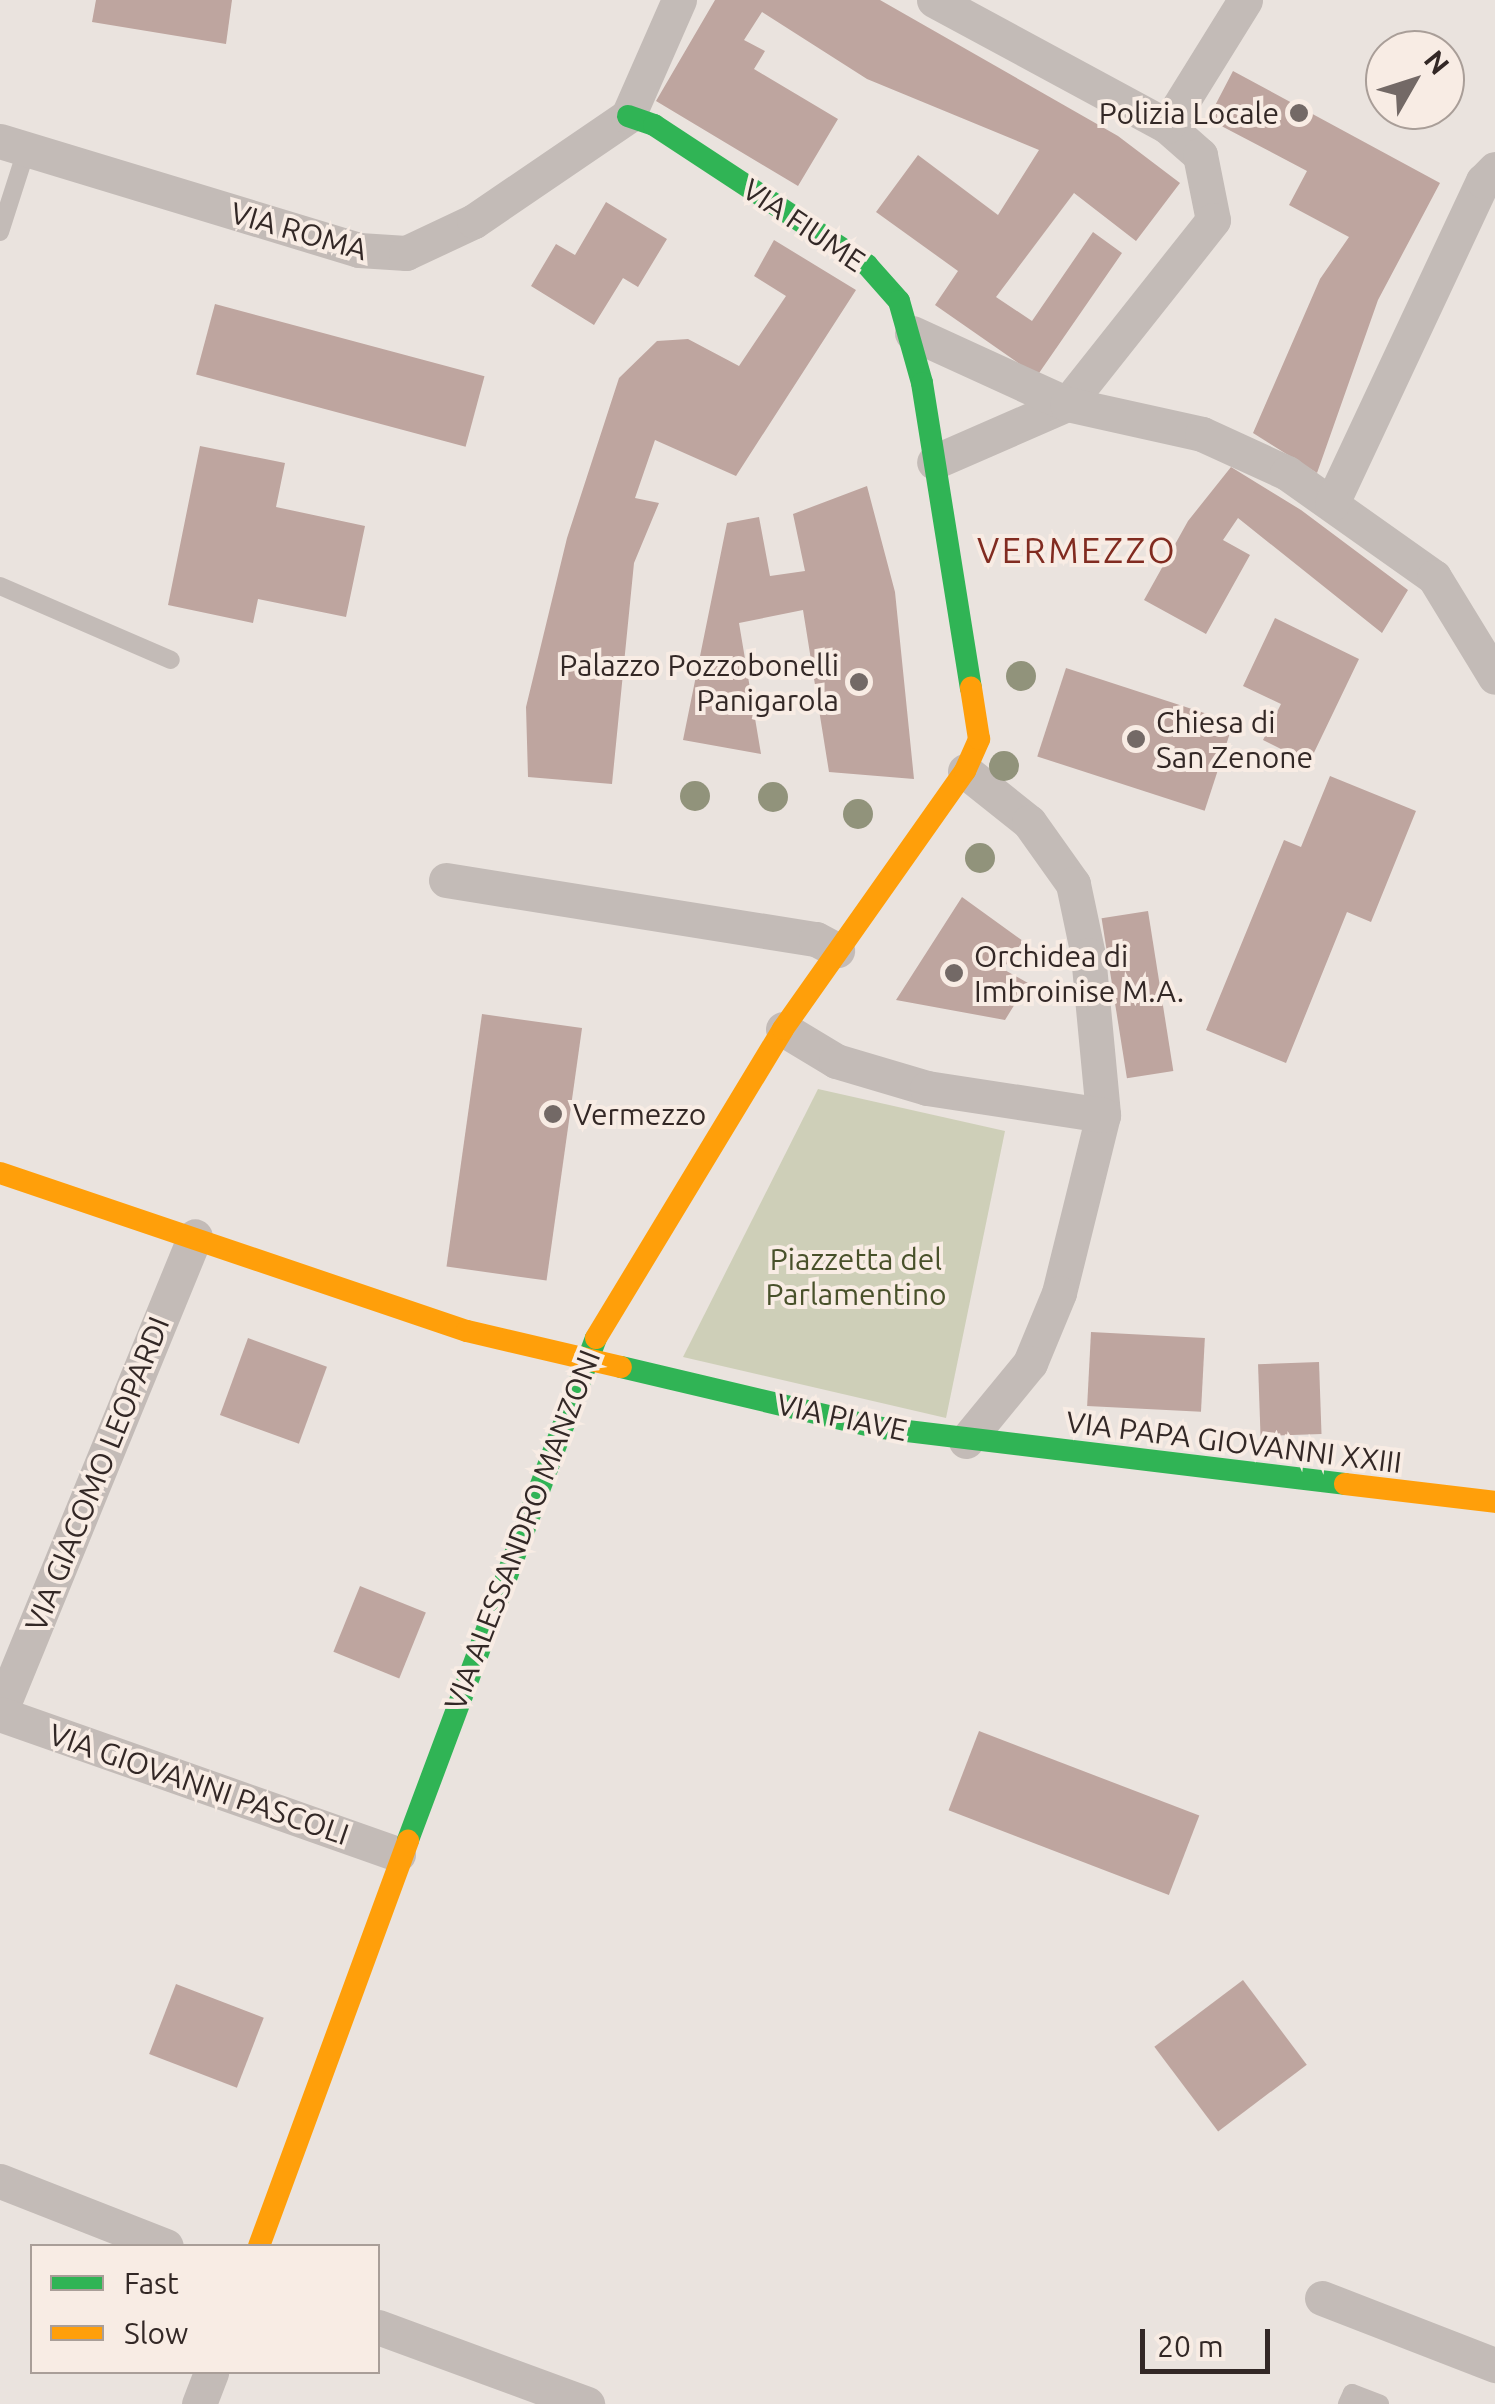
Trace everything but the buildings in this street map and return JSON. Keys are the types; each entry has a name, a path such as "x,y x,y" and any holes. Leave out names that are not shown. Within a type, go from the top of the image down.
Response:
{"street":[{"path":"628,116 679,0"},
{"path":"934,0 1167,126 1200,155 1213,220 1067,404 934,462"},
{"path":"1167,126 1245,0"},
{"name":"VIA ROMA","path":"13,146 387,255 441,241 628,116"},
{"name":"VIA FIUME","path":"628,116 654,125 867,266 898,301 912,333 976,709 979,738 966,771"},
{"path":"1332,503 1483,181 1495,169"},
{"path":"912,333 1067,404 1202,434 1287,473 1434,577 1495,677"},
{"path":"966,771 1030,822 1073,884 1088,954 1103,1115 1059,1293 1030,1363 966,1441"},
{"name":"VIA ALESSANDRO MANZONI","path":"260,2244 398,1854 585,1355 783,1028 966,771"},
{"path":"446,880 816,939 836,950"},
{"path":"783,1028 836,1061 927,1088 1103,1115"},
{"name":"VIA PIAVE","path":"0,1173 467,1331 585,1355 874,1427 966,1441"},
{"name":"VIA GIACOMO LEOPARDI","path":"0,1713 195,1236"},
{"name":"VIA PAPA GIOVANNI XXIII","path":"966,1441 1495,1502"},
{"name":"VIA GIOVANNI PASCOLI","path":"0,1713 398,1854"},
{"path":"0,2181 161,2244"},
{"path":"1322,2298 1495,2365"},
{"path":"380,2328 587,2404"},
{"path":"199,2404 211,2374"}],"lane":[{"path":"0,232 13,146"},
{"path":"0,586 171,660"},
{"path":"1347,2404 1352,2392 1380,2404"}],"green space":[{"name":"Piazzetta del Parlamentino","path":"818,1089 1005,1131 946,1418 683,1357"}],"traffic: fast":[{"path":"628,116 654,125 867,265 899,301 922,383 971,688"},
{"path":"408,1840 596,1338"},
{"path":"621,1367 874,1427 1345,1484"}],"traffic: slow":[{"path":"596,1338 783,1029 965,771 979,739 971,688"},
{"path":"0,1173 467,1331 621,1367"},
{"path":"1345,1484 1495,1502"},
{"path":"260,2244 408,1840"}],"place":[{"name":"Polizia Locale","path":"1299,113"},
{"name":"Palazzo Pozzobonelli Panigarola","path":"859,682"},
{"name":"Chiesa di San Zenone","path":"1136,739"},
{"name":"Orchidea di Imbroinise M.A.","path":"954,973"},
{"name":"Vermezzo","path":"553,1114"}],"district":[{"name":"VERMEZZO","path":"1077,550"}]}
